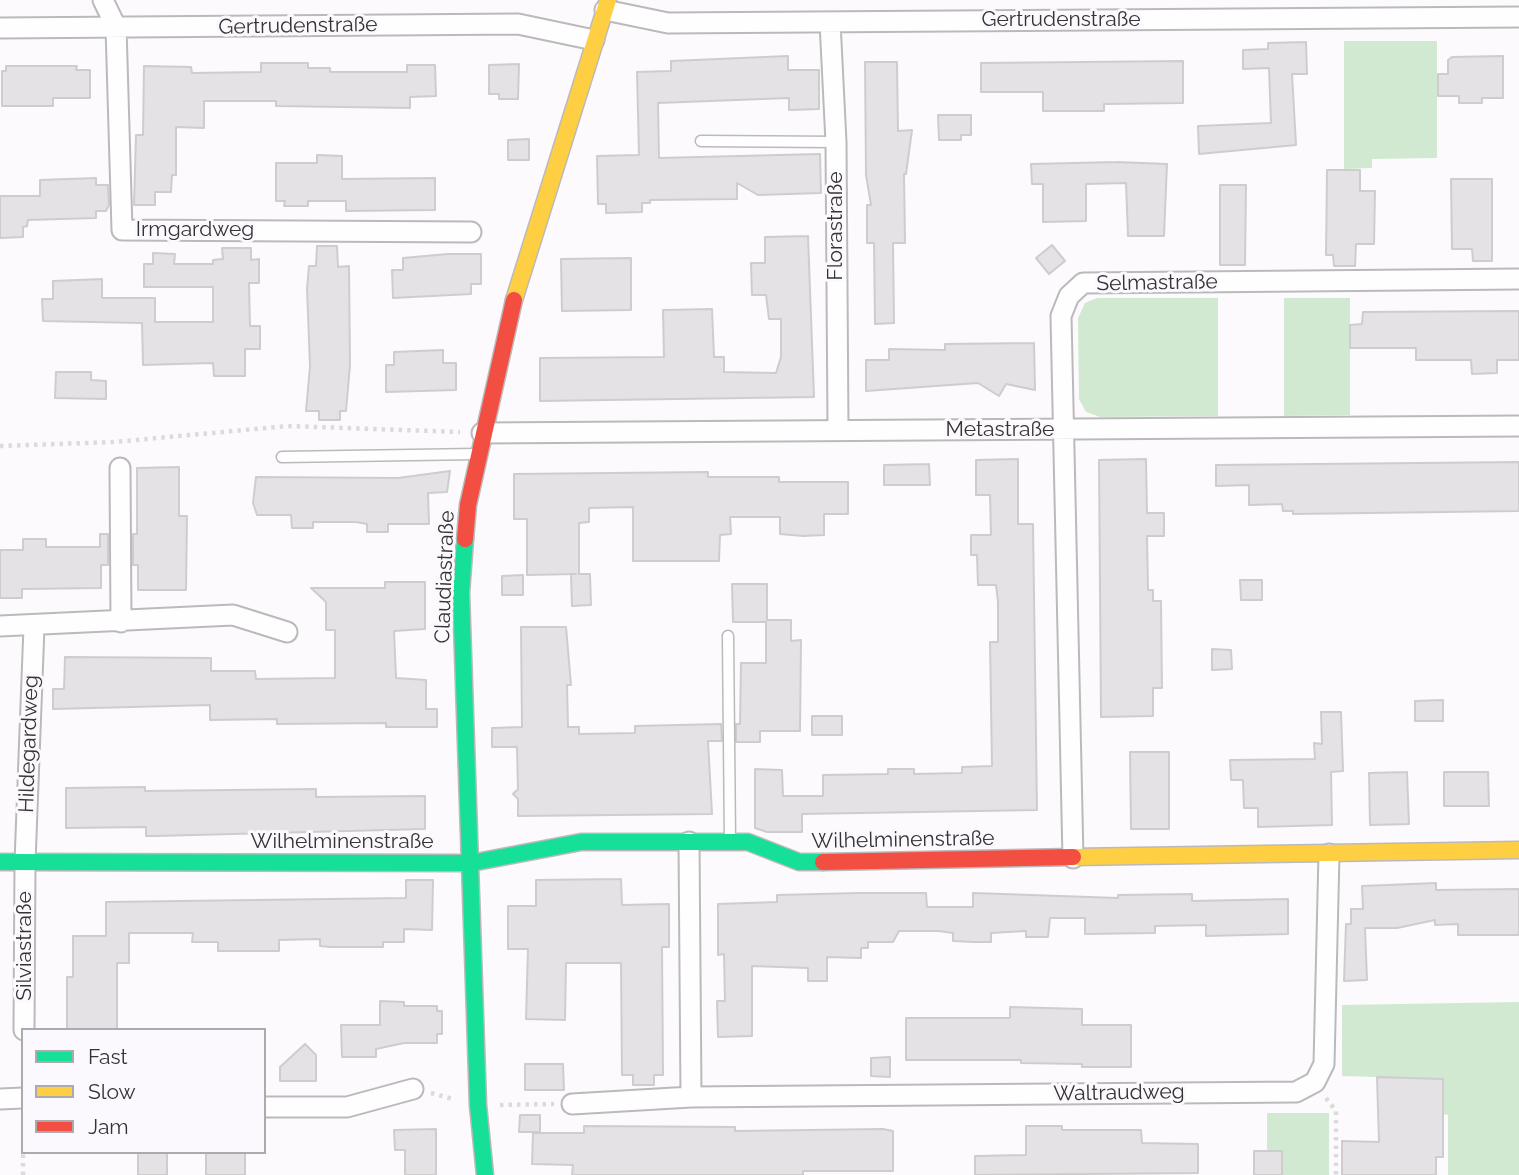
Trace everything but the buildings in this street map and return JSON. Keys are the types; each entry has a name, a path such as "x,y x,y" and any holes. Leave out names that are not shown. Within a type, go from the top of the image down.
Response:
{"street":[{"path":"103,0 116,27"},
{"name":"Gertrudenstraße","path":"606,5 668,23 1519,17"},
{"name":"Claudiastraße","path":"485,1175 478,1105 461,593 468,505 508,321 606,5"},
{"name":"Florastraße","path":"831,22 836,142 838,429"},
{"name":"Gertrudenstraße","path":"0,28 518,24 594,40"},
{"name":"Irmgardweg","path":"116,27 122,230 471,232"},
{"name":"Selmastraße","path":"1073,858 1061,316 1069,296 1083,283 1519,279"},
{"name":"Metastraße","path":"482,433 1519,426"},
{"path":"120,468 121,622"},
{"path":"0,626 34,627 233,615 287,632"},
{"name":"Hildegardweg","path":"25,862 34,627"},
{"name":"Wilhelminenstraße","path":"0,862 471,863 581,842 748,842 799,862 1519,850"},
{"path":"689,842 691,1097"},
{"path":"1315,1082 1324,1064 1329,854"},
{"name":"Silviastraße","path":"24,1028 25,862"},
{"name":"Waltraudweg","path":"572,1104 691,1097 1296,1091 1315,1082"},
{"path":"266,1107 347,1107 413,1089"},
{"path":"0,1099 21,1098"}],"lane":[{"path":"701,141 836,142"},
{"path":"282,457 478,454"},
{"path":"728,636 730,842"}],"path":[{"path":"0,446 114,442 288,426 482,433"},
{"path":"1315,1082 1336,1111 1336,1175"},
{"path":"413,1089 478,1105 572,1104"},
{"path":"23,1154 23,1175"}],"green space":[{"path":"1344,41 1437,41 1437,158 1372,159 1372,168 1344,169"},
{"path":"1097,298 1218,298 1218,416 1100,417 1086,412 1079,399 1078,318 1085,303"},
{"path":"1284,298 1350,298 1350,415 1284,416"},
{"path":"1519,1002 1519,1175 1448,1175 1448,1115 1443,1114 1442,1079 1342,1076 1342,1005"},
{"path":"1267,1113 1329,1113 1329,1175 1267,1175"}],"traffic: fast":[{"path":"465,539 461,593 478,1105 485,1175"},
{"path":"0,862 471,863 581,842 748,842 799,862 823,862"}],"traffic: slow":[{"path":"514,300 608,0"},
{"path":"1073,857 1519,850"}],"traffic: jam":[{"path":"465,539 468,505 514,300"},
{"path":"823,862 1073,857"}]}
